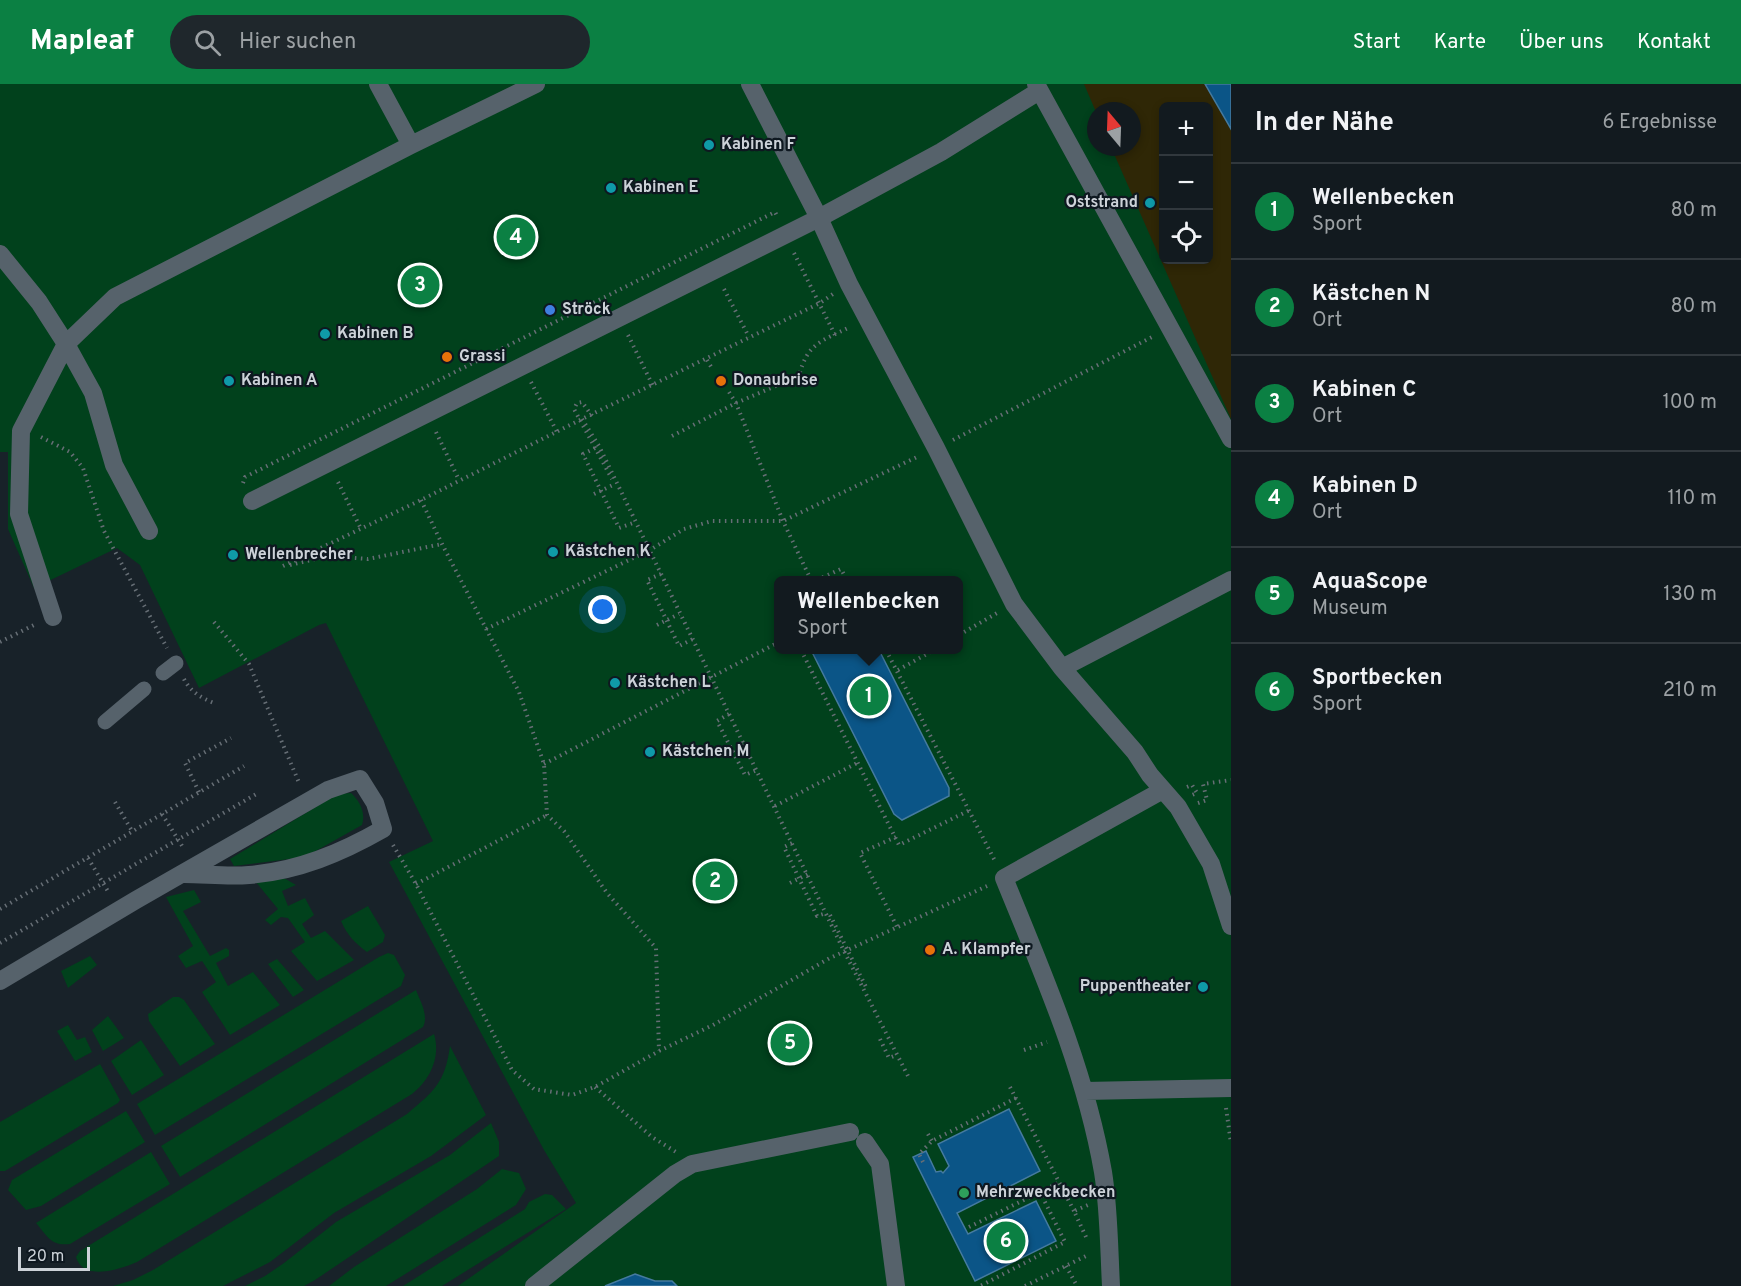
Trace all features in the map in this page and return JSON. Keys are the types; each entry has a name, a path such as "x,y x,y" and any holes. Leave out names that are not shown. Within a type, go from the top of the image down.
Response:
{"street":[{"path":"378,84 411,145"},
{"path":"53,616 19,514 21,431 66,344 115,297 411,145 536,84"},
{"path":"750,84 819,218 849,284 936,448 1014,604 1062,668 1135,752 1178,807 1210,864 1231,926"},
{"path":"252,501 819,218 941,152 1037,87 1231,439"},
{"path":"0,254 39,302 93,393 114,465 148,531"},
{"path":"1062,668 1231,580"},
{"path":"0,981 119,910 328,790 360,779 375,803 383,829 348,849 310,864 249,875 190,870"},
{"path":"1111,1286 1103,1174 1085,1090 1067,1035 1004,878 1163,790"},
{"path":"1085,1090 1227,1087"},
{"path":"534,1286 675,1173 692,1164 857,1137 880,1164 896,1286"}],"lane":[{"path":"163,674 176,663"},
{"path":"105,722 144,689"}],"path":[{"path":"243,484 245,477 775,212 835,335"},
{"path":"703,248 749,337"},
{"path":"442,544 368,559 328,556 283,566 707,360 820,303 849,284"},
{"path":"607,296 653,386"},
{"path":"672,436 736,403 799,376 803,361 813,346 867,319"},
{"path":"486,629 650,550 684,529 711,521 783,521 936,448 1169,328"},
{"path":"510,344 557,432"},
{"path":"707,360 713,370"},
{"path":"415,392 459,480"},
{"path":"729,392 736,403 783,521 809,576"},
{"path":"592,416 582,402 577,403 575,413 615,484 866,987"},
{"path":"582,419 599,446 844,951 908,1076"},
{"path":"21,431 43,438 70,452 83,468 104,531 187,685 202,698 214,703"},
{"path":"319,440 361,529"},
{"path":"599,446 584,454 619,528 636,522"},
{"path":"594,494 615,484"},
{"path":"421,500 519,693 544,764 547,815 564,831 607,894 656,948 659,1051"},
{"path":"826,576 841,569 845,576"},
{"path":"661,574 647,580 666,620 679,646 693,639"},
{"path":"963,633 1014,604"},
{"path":"657,625 679,614"},
{"path":"0,642 53,616"},
{"path":"214,622 249,664 309,801"},
{"path":"544,764 774,644"},
{"path":"803,654 900,845 970,810"},
{"path":"383,829 416,884 512,1070 534,1089 572,1095 595,1087 659,1051 713,1025 844,951 1004,878 888,654"},
{"path":"898,670 927,654"},
{"path":"729,714 717,721 730,753 745,776 757,770"},
{"path":"199,792 185,763 231,738"},
{"path":"730,753 744,746"},
{"path":"774,806 859,762"},
{"path":"0,909 244,766"},
{"path":"1191,805 1207,800 1203,784 1231,780"},
{"path":"1163,790 1192,785 1197,793 1187,797"},
{"path":"0,943 258,792"},
{"path":"114,802 132,831"},
{"path":"162,814 178,839 190,870"},
{"path":"416,884 547,815"},
{"path":"896,837 860,853 897,927"},
{"path":"792,843 784,847 799,879 817,916 826,913"},
{"path":"88,858 119,910"},
{"path":"790,883 809,874"},
{"path":"880,1040 889,1058 897,1055"},
{"path":"595,1087 652,1137 692,1164"},
{"path":"1010,1087 1089,1244"},
{"path":"1227,1087 1231,1143"},
{"path":"923,1162 919,1154 932,1141 1016,1098"},
{"path":"928,1134 932,1141"},
{"path":"969,1227 1059,1182"},
{"path":"980,1286 1065,1242 1040,1192"},
{"path":"1074,1211 1105,1197"},
{"path":"1025,1286 1086,1256 1088,1250"},
{"path":"1066,1266 1077,1286"}],"green space":[{"path":"0,84 1231,84 1231,1286 458,1286 576,1203 544,1150 389,862 433,841 326,623 199,688 140,565 117,548 34,588 8,529 8,452 0,452"},
{"path":"351,793 361,808 362,825 305,857 234,866 230,859 337,794"},
{"path":"284,878 296,885 282,891 288,906 305,898 314,915 302,924 311,938 325,931 354,960 317,981 291,951 305,942 288,918 281,917 271,925 265,920 278,909 255,881"},
{"path":"194,890 201,902 183,911 210,956 226,948 229,950 229,956 216,963 228,986 253,972 280,1005 230,1035 202,992 216,982 202,961 186,968 178,956 193,946 166,897"},
{"path":"368,906 385,935 383,942 367,952 352,938 341,921"},
{"path":"388,953 394,955 405,975 401,986 155,1135 137,1104"},
{"path":"90,956 97,965 68,988 61,971"},
{"path":"277,959 304,990 293,997 268,964"},
{"path":"416,990 425,1018 423,1027 180,1177 161,1146"},
{"path":"173,997 184,1000 215,1044 180,1066 149,1021 148,1014"},
{"path":"108,1016 124,1038 103,1051 92,1030"},
{"path":"68,1025 77,1040 85,1037 92,1052 75,1061 57,1031"},
{"path":"434,1034 435,1059 429,1075 412,1094 137,1262 103,1272 86,1269 80,1265 76,1257 80,1251"},
{"path":"141,1040 164,1075 132,1095 111,1061"},
{"path":"450,1046 486,1115 431,1156 334,1213 270,1262 223,1286 113,1286 133,1280 153,1270 407,1114 437,1085 445,1069"},
{"path":"100,1064 120,1100 118,1103 5,1171 0,1171 0,1122"},
{"path":"126,1111 145,1142 41,1206 26,1210 8,1190 12,1180"},
{"path":"491,1123 499,1142 499,1156 315,1280 304,1286 245,1286 284,1263 336,1222 450,1155"},
{"path":"151,1152 170,1184 70,1244 54,1242 36,1223"},
{"path":"502,1169 519,1173 526,1189 516,1205 386,1286 329,1286 354,1267 477,1189"},
{"path":"545,1194 552,1195 566,1209 442,1286 403,1286 525,1209 529,1202"}],"sand":[{"name":"Oststrand","path":"1084,84 1205,84 1231,129 1231,419 1163,264 1213,264 1213,102 1159,102 1159,256 1115,156 1141,156 1141,102 1092,102"}],"water":[{"path":"1205,84 1231,84 1231,129"},
{"path":"813,654 881,654 949,788 949,796 902,820 894,814"},
{"name":"Mehrzweckbecken","path":"1009,1109 1040,1171 957,1213 968,1234 1036,1201 1056,1241 975,1281 913,1157 926,1151 936,1172 943,1173 949,1166 938,1144"},
{"path":"635,1274 655,1281 672,1281 677,1286 605,1286"}],"place":[{"name":"Kabinen F","path":"709,145"},
{"name":"Kabinen E","path":"611,188"},
{"name":"Oststrand","path":"1150,203"},
{"name":"Kabinen D","path":"516,237"},
{"name":"Kabinen C","path":"420,285"},
{"name":"Ströck","path":"550,310"},
{"name":"Kabinen B","path":"325,334"},
{"name":"Grassi","path":"447,357"},
{"name":"Kabinen A","path":"229,381"},
{"name":"Donaubrise","path":"721,381"},
{"name":"Kästchen K","path":"553,552"},
{"name":"Wellenbrecher","path":"233,555"},
{"name":"Kästchen L","path":"615,683"},
{"name":"Wellenbecken","path":"869,696"},
{"name":"Kästchen M","path":"650,752"},
{"name":"Kästchen N","path":"715,881"},
{"name":"A. Klampfer","path":"930,950"},
{"name":"Puppentheater","path":"1203,987"},
{"name":"AquaScope","path":"790,1043"},
{"name":"Mehrzweckbecken","path":"964,1193"},
{"name":"Sportbecken","path":"1006,1241"}]}
